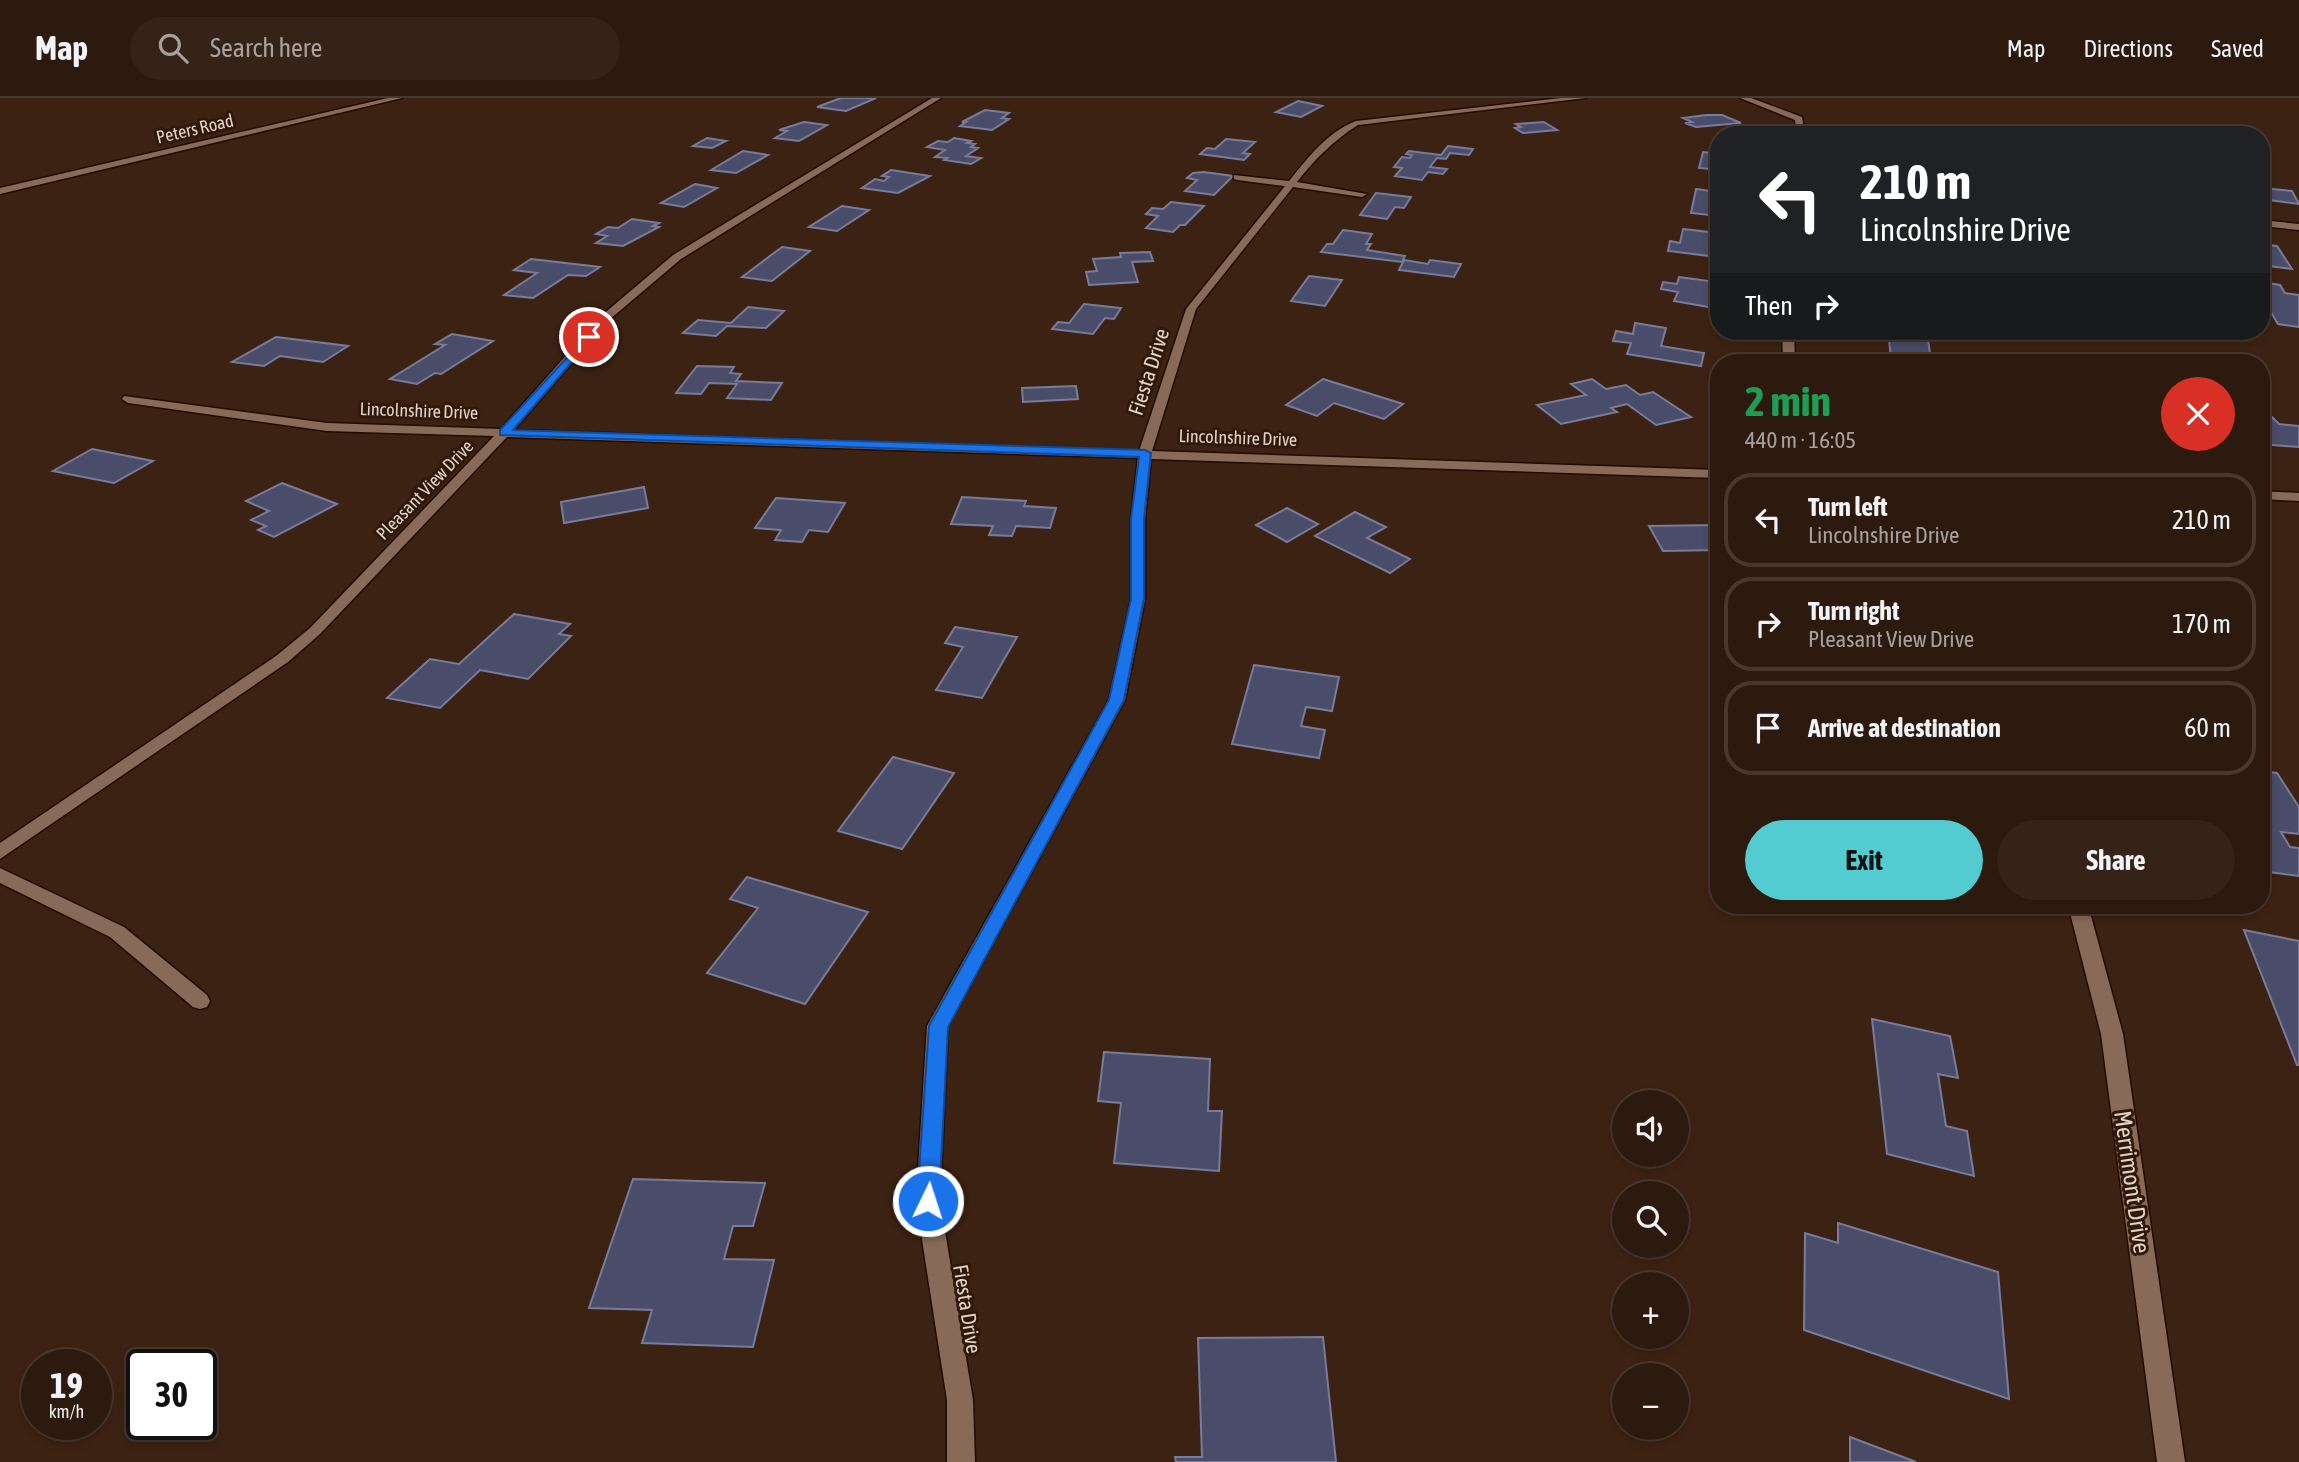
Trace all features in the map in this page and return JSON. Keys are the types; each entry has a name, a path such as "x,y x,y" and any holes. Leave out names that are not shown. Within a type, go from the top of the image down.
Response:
{"street":[{"name":"Peters Road","path":"0,191 398,98"},
{"name":"Pleasant View Drive","path":"0,852 282,659 315,631 504,433 606,318 677,257 937,98"},
{"name":"Fiesta Drive","path":"961,1462 960,1400 928,1201 938,1026 1117,700 1138,599 1138,519 1145,453 1191,309 1316,153 1336,135 1356,123 1582,98"},
{"path":"1744,98 1798,119 1799,126"},
{"path":"1237,177 1362,194"},
{"path":"2270,224 2299,227"},
{"name":"Lincolnshire Drive","path":"128,399 327,427 1710,474"},
{"path":"2270,495 2299,496"},
{"path":"0,875 117,932 200,1000"},
{"name":"Merrimont Drive","path":"2080,914 2112,1034 2171,1462"}],"building":[{"path":"841,98 876,98 846,111 817,107"},
{"path":"1298,101 1322,106 1301,117 1276,112"},
{"path":"985,110 1009,113 1002,118 1009,119 992,130 960,126 966,122 962,122"},
{"path":"1722,115 1741,123 1696,127 1685,123 1692,122 1683,118"},
{"path":"804,122 827,125 799,141 775,138 787,131 779,130"},
{"path":"1544,122 1557,130 1523,133 1515,128 1521,127 1516,124"},
{"path":"707,138 726,141 712,148 693,146"},
{"path":"954,138 971,141 967,143 975,144 971,147 978,148 966,156 981,158 971,164 944,160 947,158 935,157 945,150 927,147 938,141 948,142"},
{"path":"1226,139 1255,142 1243,153 1250,154 1244,160 1200,154 1207,148 1215,149"},
{"path":"1448,146 1473,149 1469,155 1450,153 1446,159 1437,158 1430,167 1447,169 1443,174 1428,172 1422,180 1395,176 1402,168 1394,167 1402,157 1410,158 1412,155 1406,154 1409,151 1441,155"},
{"path":"743,151 768,155 736,173 711,170"},
{"path":"1703,152 1710,153 1710,169 1699,168"},
{"path":"891,170 930,176 898,193 862,188 875,179 884,181 889,177 882,176"},
{"path":"1193,173 1233,176 1214,195 1185,191 1197,180 1187,178"},
{"path":"695,184 717,188 684,207 661,203"},
{"path":"1696,189 1710,191 1710,215 1691,213"},
{"path":"2270,189 2292,191 2299,204 2270,200"},
{"path":"1376,193 1411,197 1404,208 1395,207 1387,219 1360,215"},
{"path":"1171,202 1204,206 1185,225 1180,225 1173,232 1146,228 1158,216 1146,214 1152,208 1163,209"},
{"path":"842,206 869,210 837,231 809,227"},
{"path":"632,219 659,223 653,226 659,227 623,246 596,243 607,236 596,234 608,227 618,228"},
{"path":"1683,229 1710,232 1710,256 1668,251 1670,241 1680,243"},
{"path":"1343,230 1372,234 1366,244 1371,244 1367,250 1405,256 1402,262 1321,252 1327,244 1333,244"},
{"path":"2270,245 2277,246 2292,269 2270,266"},
{"path":"782,247 810,251 772,281 742,277"},
{"path":"1150,252 1153,261 1132,262 1138,282 1089,285 1086,272 1097,271 1093,259 1121,257 1120,253"},
{"path":"531,259 600,267 586,276 568,275 533,298 504,295 537,273 514,270"},
{"path":"1404,260 1428,264 1430,260 1461,264 1454,277 1399,270"},
{"path":"1309,276 1342,280 1325,306 1291,301"},
{"path":"1679,277 1710,281 1709,307 1674,301 1678,292 1661,289 1663,282 1677,284"},
{"path":"2270,283 2280,285 2285,293 2299,295 2299,327 2278,324 2270,311"},
{"path":"1084,304 1121,308 1114,319 1105,318 1093,334 1052,329 1058,322 1069,323"},
{"path":"748,307 784,311 766,328 727,326 716,336 683,333 698,320 731,323"},
{"path":"1635,323 1666,328 1661,346 1704,353 1701,366 1627,354 1631,343 1613,341 1616,331 1633,334"},
{"path":"452,334 493,341 441,374 435,373 417,384 390,379 445,345 435,344"},
{"path":"276,337 348,346 323,362 280,356 264,366 232,362"},
{"path":"1889,340 1928,340 1930,354 1891,354"},
{"path":"697,366 734,367 730,373 741,374 736,381 782,383 771,400 727,398 737,384 709,383 701,394 676,393"},
{"path":"1323,379 1403,404 1384,419 1334,403 1317,416 1286,405"},
{"path":"1592,379 1606,389 1626,385 1640,395 1653,392 1691,417 1656,425 1627,404 1611,408 1617,412 1561,424 1537,405 1586,395 1571,384"},
{"path":"1076,386 1078,399 1023,402 1022,388"},
{"path":"2270,416 2279,424 2299,426 2299,447 2270,445"},
{"path":"92,449 153,461 114,483 53,471"},
{"path":"282,483 337,504 274,537 258,530 266,526 251,520 269,511 246,501"},
{"path":"644,487 648,508 564,523 561,502"},
{"path":"962,497 1026,501 1024,506 1056,508 1050,528 1016,526 1012,536 989,535 993,526 951,524"},
{"path":"776,498 845,503 828,532 809,530 802,542 775,540 781,530 755,528"},
{"path":"1287,508 1318,524 1287,542 1256,525"},
{"path":"1355,512 1386,527 1367,538 1410,559 1390,573 1315,536"},
{"path":"1710,525 1710,550 1663,551 1649,526"},
{"path":"514,614 570,624 559,634 571,636 528,679 480,670 440,708 387,698 430,659 459,664"},
{"path":"955,627 1017,637 982,698 936,690 963,647 945,643"},
{"path":"1254,665 1339,677 1332,711 1306,707 1301,726 1325,730 1319,758 1232,744"},
{"path":"893,757 954,773 902,849 838,831"},
{"path":"2270,772 2277,773 2299,807 2299,834 2281,832 2290,847 2299,848 2299,876 2270,872"},
{"path":"747,877 868,912 805,1004 707,973 758,908 730,899"},
{"path":"2244,930 2299,941 2299,1065 2297,1065"},
{"path":"1872,1019 1950,1036 1958,1078 1938,1074 1946,1126 1967,1131 1974,1176 1887,1154"},
{"path":"1104,1052 1210,1059 1208,1111 1222,1111 1219,1171 1114,1163 1121,1103 1098,1101"},
{"path":"633,1179 765,1183 753,1226 733,1226 724,1259 774,1260 753,1347 642,1343 652,1310 589,1308"},
{"path":"1838,1223 1998,1272 2009,1399 1804,1330 1805,1233 1838,1243"},
{"path":"1323,1337 1336,1462 1176,1462 1175,1457 1202,1457 1198,1338"},
{"path":"1850,1437 1916,1462 1850,1462"}],"route":[{"path":"589,337 504,433 1145,453 1138,519 1138,599 1117,700 938,1026 928,1201"}]}
